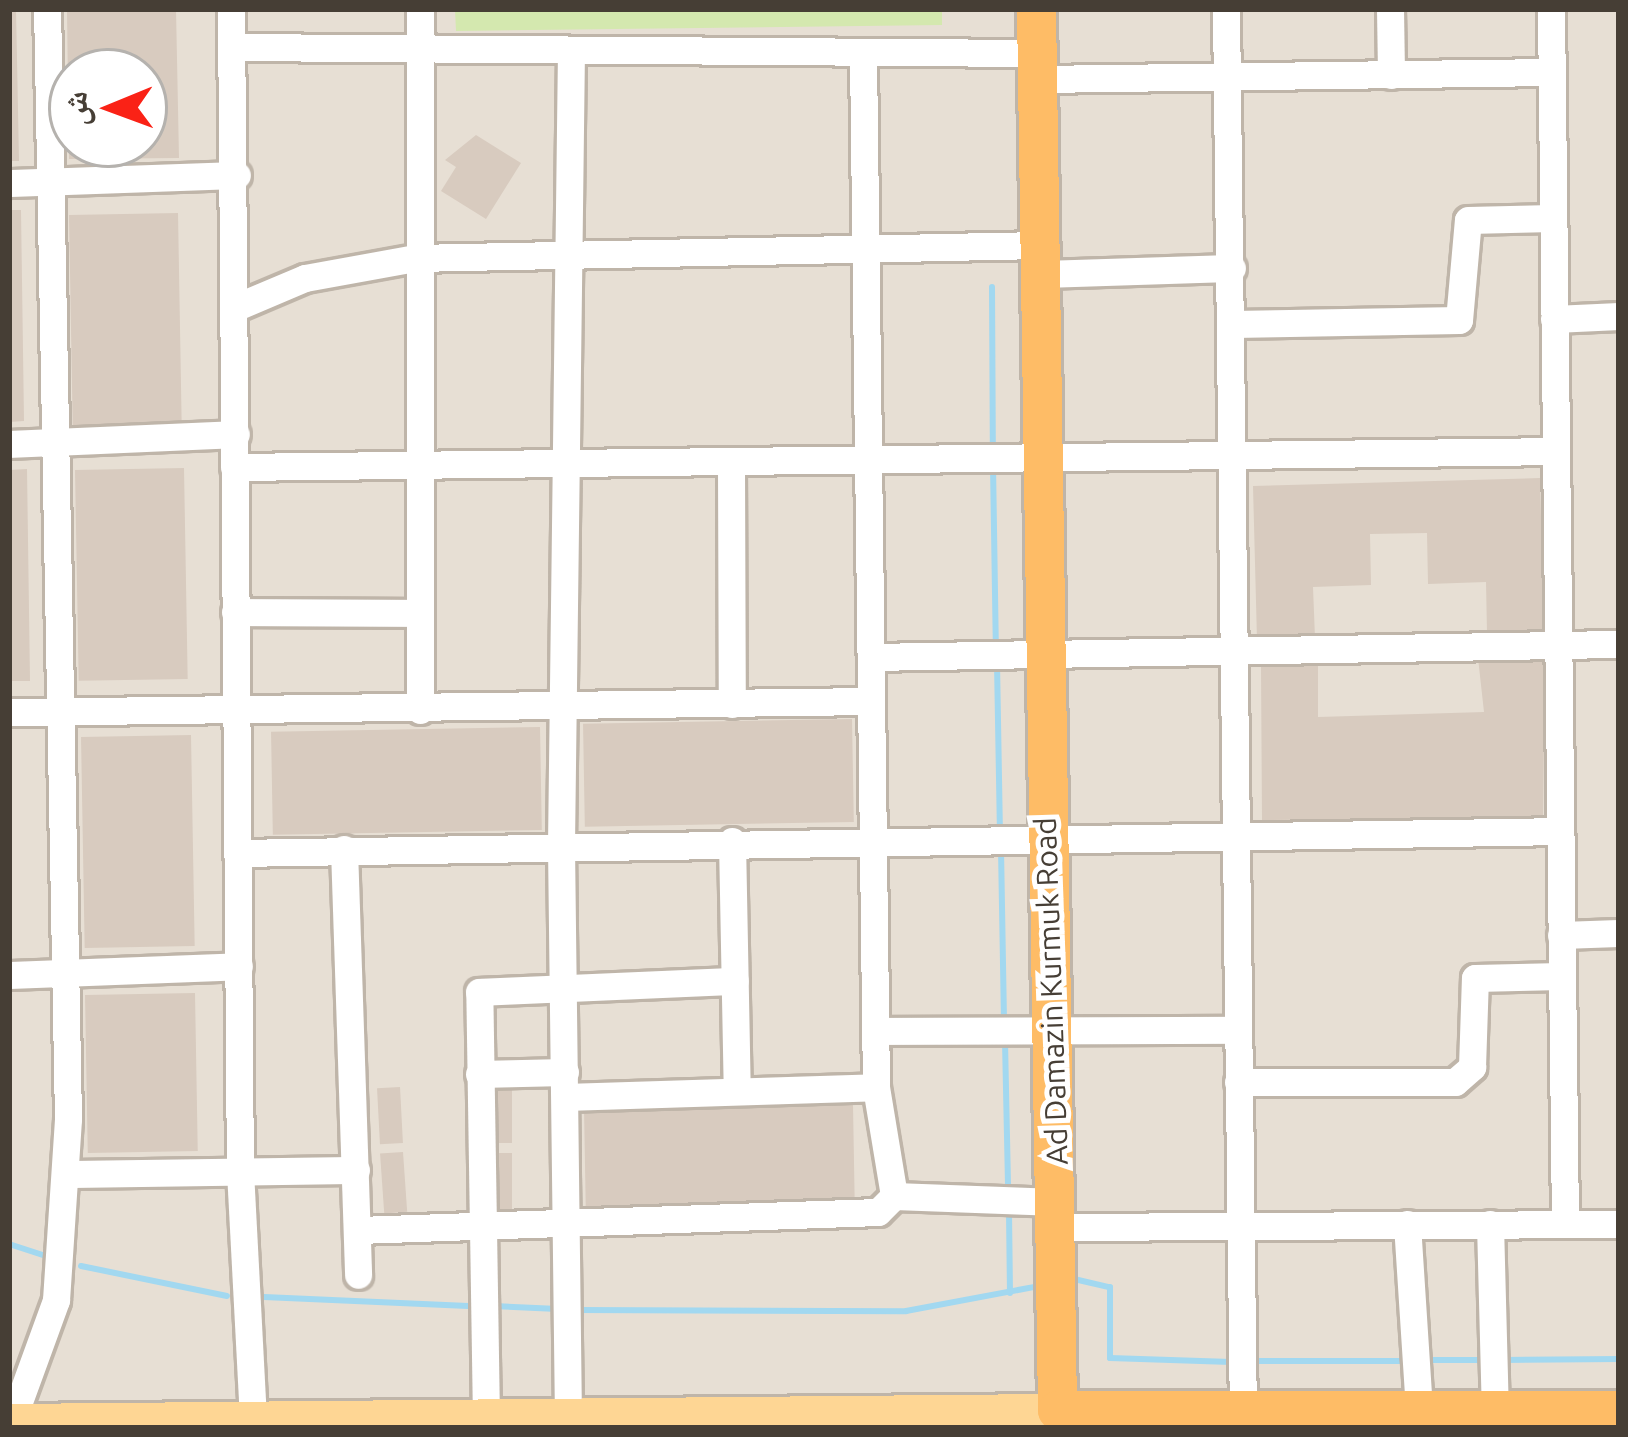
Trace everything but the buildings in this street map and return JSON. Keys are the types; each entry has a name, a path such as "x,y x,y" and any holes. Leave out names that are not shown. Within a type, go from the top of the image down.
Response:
{"highway":[{"name":"Ad Damazin Kurmuk Road","path":"1036,9 1049,1028 1058,1214 1057,1410"},
{"path":"1057,1410 1419,1420 1495,1411 1602,1416"}],"main road":[{"path":"11,1420 180,1425 253,1419 389,1424 568,1418 998,1420 1057,1410"}],"street":[{"path":"11,1420 56,1300 67,1174 47,9"},
{"path":"231,9 241,305 234,466 240,1171 253,1419"},
{"path":"420,9 415,259 420,710"},
{"path":"1226,9 1243,1413"},
{"path":"1390,9 1390,75"},
{"path":"1550,9 1565,1224"},
{"path":"233,47 863,55 1227,76 1550,72"},
{"path":"568,1418 560,845 568,709 571,51"},
{"path":"863,55 876,1087 894,1196"},
{"path":"9,183 237,176"},
{"path":"1233,323 1459,320 1468,220 1552,218"},
{"path":"241,305 305,278 415,259 573,247 867,247 1232,268"},
{"path":"1554,319 1619,316"},
{"path":"9,444 236,434"},
{"path":"234,466 420,470 871,466 1555,451"},
{"path":"731,466 732,704"},
{"path":"235,612 420,613"},
{"path":"871,657 1619,644"},
{"path":"9,712 568,709 871,701"},
{"path":"237,853 1047,832 1558,831"},
{"path":"732,841 737,1091"},
{"path":"344,849 358,1275"},
{"path":"1561,935 1619,933"},
{"path":"9,975 239,966"},
{"path":"1238,1082 1455,1082 1472,1067 1475,979 1561,976"},
{"path":"486,1419 479,992 735,980"},
{"path":"875,1031 1238,1030"},
{"path":"479,1074 565,1084 737,1091 876,1087"},
{"path":"67,1174 356,1170"},
{"path":"358,1230 878,1212 894,1196"},
{"path":"894,1196 1058,1214 1241,1225 1619,1224"},
{"path":"1407,1224 1419,1420"},
{"path":"1490,1224 1495,1411"}],"shaded area":[{"path":"9,9 1619,9 1619,1428 9,1428"}],"green space":[{"path":"455,9 942,9 942,25 456,31"}],"waterway":[{"path":"992,287 993,451"},
{"path":"993,465 996,649"},
{"path":"997,663 1000,829"},
{"path":"1001,849 1004,1021"},
{"path":"1005,1041 1008,1189"},
{"path":"1009,1212 1010,1293"},
{"path":"9,1244 49,1257"},
{"path":"81,1266 227,1296"},
{"path":"1074,1279 1110,1287 1110,1358 1231,1362"},
{"path":"577,1310 906,1311 1039,1286"},
{"path":"264,1297 474,1306"},
{"path":"493,1306 558,1309"},
{"path":"1503,1360 1619,1359"},
{"path":"1425,1360 1483,1360"},
{"path":"1251,1361 1405,1361"}]}
